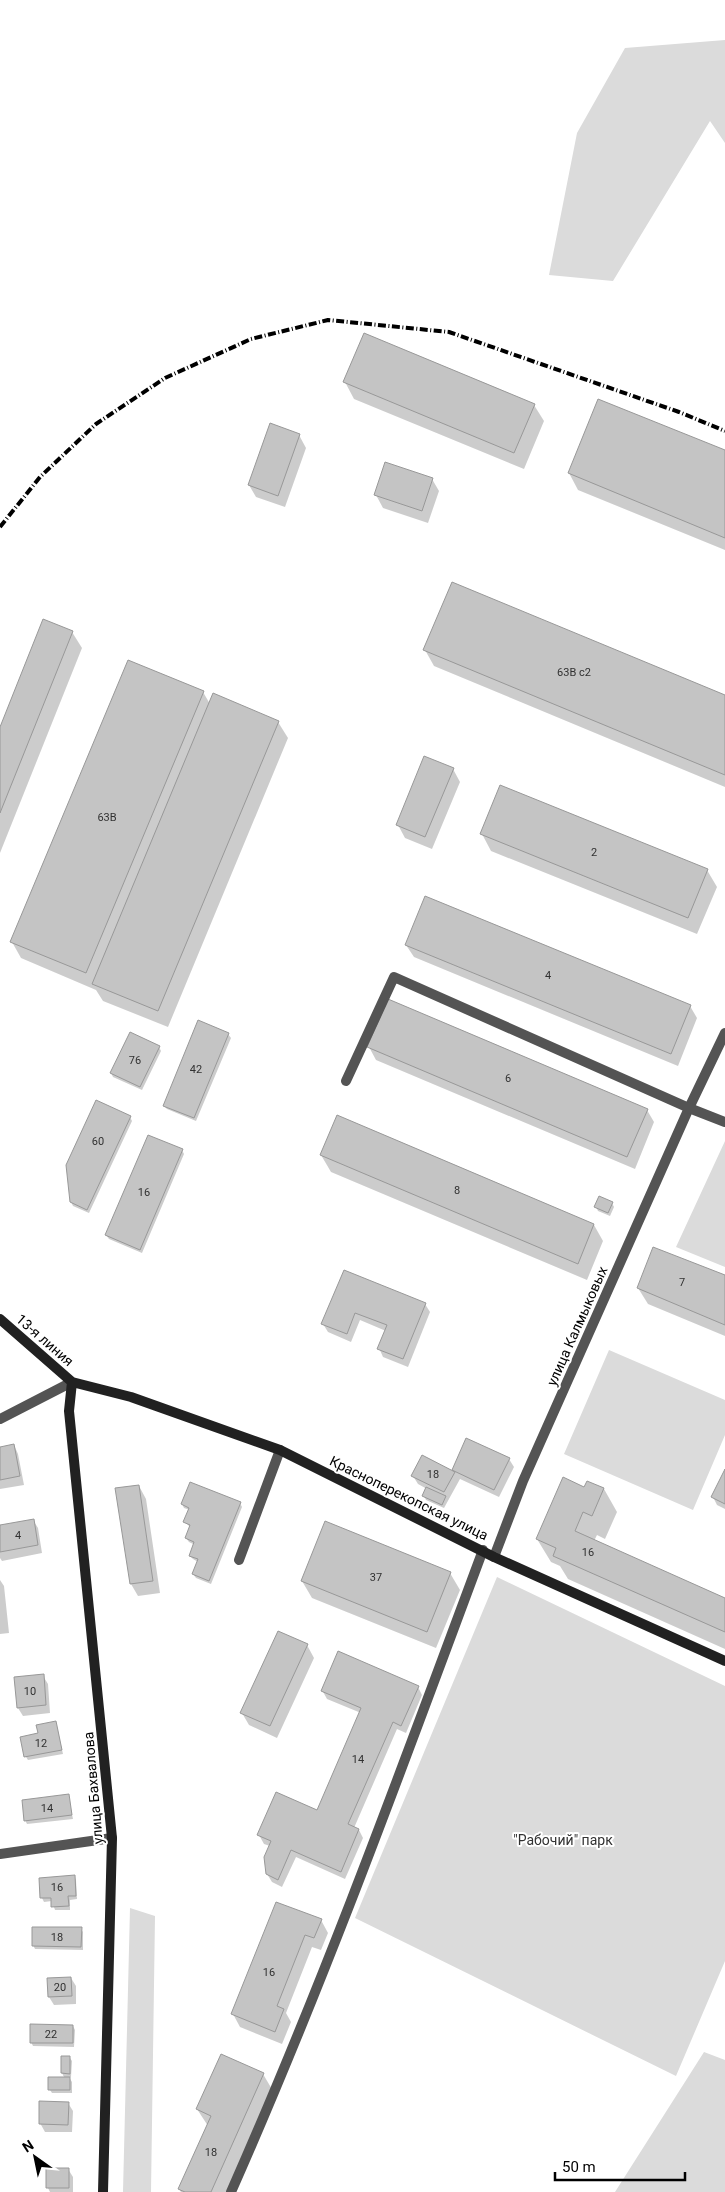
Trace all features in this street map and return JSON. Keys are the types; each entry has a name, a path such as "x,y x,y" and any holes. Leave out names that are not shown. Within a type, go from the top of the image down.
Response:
{"street":[{"path":"346,1081 394,977 689,1108 725,1122"},
{"name":"улица Калмыковых","path":"494,1557 523,1481 689,1108 725,1033"},
{"name":"13-я линия","path":"0,1319 72,1382"},
{"path":"0,1419 72,1382"},
{"name":"Красноперекопская улица","path":"72,1382 132,1397 280,1450 494,1557 725,1660"},
{"name":"улица Бахвалова","path":"72,1382 69,1411 112,1838 103,2192"},
{"path":"239,1560 280,1450"},
{"path":"231,2192 277,2090 289,2053 367,1860 483,1550"},
{"path":"0,1854 112,1838"}],"green space":[{"path":"725,40 725,143 710,121 613,281 549,275 577,133 625,48"},
{"path":"725,1141 725,1267 676,1247"},
{"path":"609,1350 725,1400 725,1435 693,1510 564,1454"},
{"name":"\"Рабочий\" парк","path":"497,1577 725,1686 725,1961 676,2076 355,1918"},
{"path":"130,1908 155,1916 151,2192 123,2192"},
{"path":"704,2052 725,2060 725,2192 615,2192"}],"building":[{"path":"364,333 535,404 514,453 343,382"},
{"path":"598,399 725,450 725,538 568,473"},
{"path":"270,423 300,434 278,496 248,485"},
{"path":"385,462 433,478 422,511 374,495"},
{"path":"452,582 725,695 725,775 423,650"},
{"path":"43,619 73,631 0,813 0,727"},
{"path":"128,660 204,691 86,973 10,942"},
{"path":"213,693 279,721 158,1011 92,984"},
{"path":"424,756 454,768 425,837 396,825"},
{"path":"500,785 708,869 688,918 480,834"},
{"path":"425,896 691,1005 671,1054 405,945"},
{"path":"388,999 648,1109 627,1157 367,1047"},
{"path":"198,1020 229,1033 194,1118 163,1106"},
{"path":"130,1032 160,1046 140,1087 110,1073"},
{"path":"96,1100 131,1116 87,1210 70,1202 66,1165"},
{"path":"337,1115 594,1224 578,1264 320,1155"},
{"path":"148,1135 183,1149 140,1250 105,1235"},
{"path":"599,1196 613,1202 608,1213 594,1207"},
{"path":"653,1247 725,1275 725,1325 637,1288"},
{"path":"344,1270 426,1303 403,1359 377,1349 387,1325 355,1313 347,1334 321,1324"},
{"path":"466,1438 510,1458 494,1490 452,1470"},
{"path":"14,1444 20,1476 0,1480 0,1447"},
{"path":"422,1455 455,1472 444,1492 411,1476"},
{"path":"725,1469 725,1504 711,1497"},
{"path":"563,1477 584,1487 587,1481 604,1488 592,1516 583,1512 575,1531 725,1598 725,1632 553,1556 556,1548 536,1539"},
{"path":"190,1482 241,1502 209,1581 192,1574 198,1559 189,1556 194,1542 185,1538 190,1525 183,1522 189,1508 181,1504"},
{"path":"139,1485 153,1581 130,1584 115,1488"},
{"path":"426,1487 446,1496 442,1505 422,1496"},
{"path":"34,1519 38,1545 0,1552 0,1525"},
{"path":"325,1521 451,1572 427,1632 301,1581"},
{"path":"278,1631 308,1644 270,1726 240,1713"},
{"path":"338,1651 419,1686 401,1726 393,1722 348,1824 359,1829 341,1872 291,1850 278,1880 266,1874 264,1857 271,1841 257,1835 276,1792 317,1810 361,1708 321,1691"},
{"path":"44,1674 46,1705 17,1708 14,1677"},
{"path":"56,1721 62,1750 24,1757 20,1737 38,1733 36,1725"},
{"path":"69,1794 72,1815 24,1821 22,1800"},
{"path":"75,1875 76,1896 68,1896 69,1906 51,1907 51,1898 40,1898 39,1878"},
{"path":"276,1902 322,1919 314,1938 305,1935 277,2006 284,2009 275,2032 231,2014"},
{"path":"32,1927 82,1927 81,1947 32,1946"},
{"path":"71,1977 72,1996 48,1997 47,1978"},
{"path":"30,2024 73,2025 73,2043 30,2043"},
{"path":"221,2054 264,2073 211,2192 185,2192 178,2189 211,2116 196,2109"},
{"path":"61,2056 70,2056 70,2074 61,2073"},
{"path":"48,2077 70,2077 70,2090 48,2090"},
{"path":"39,2101 69,2102 68,2125 39,2124"},
{"path":"46,2168 69,2168 69,2188 46,2188"}],"railway":[{"path":"0,527 40,477 96,424 165,378 251,339 328,320 449,332 679,412 725,431"}]}
